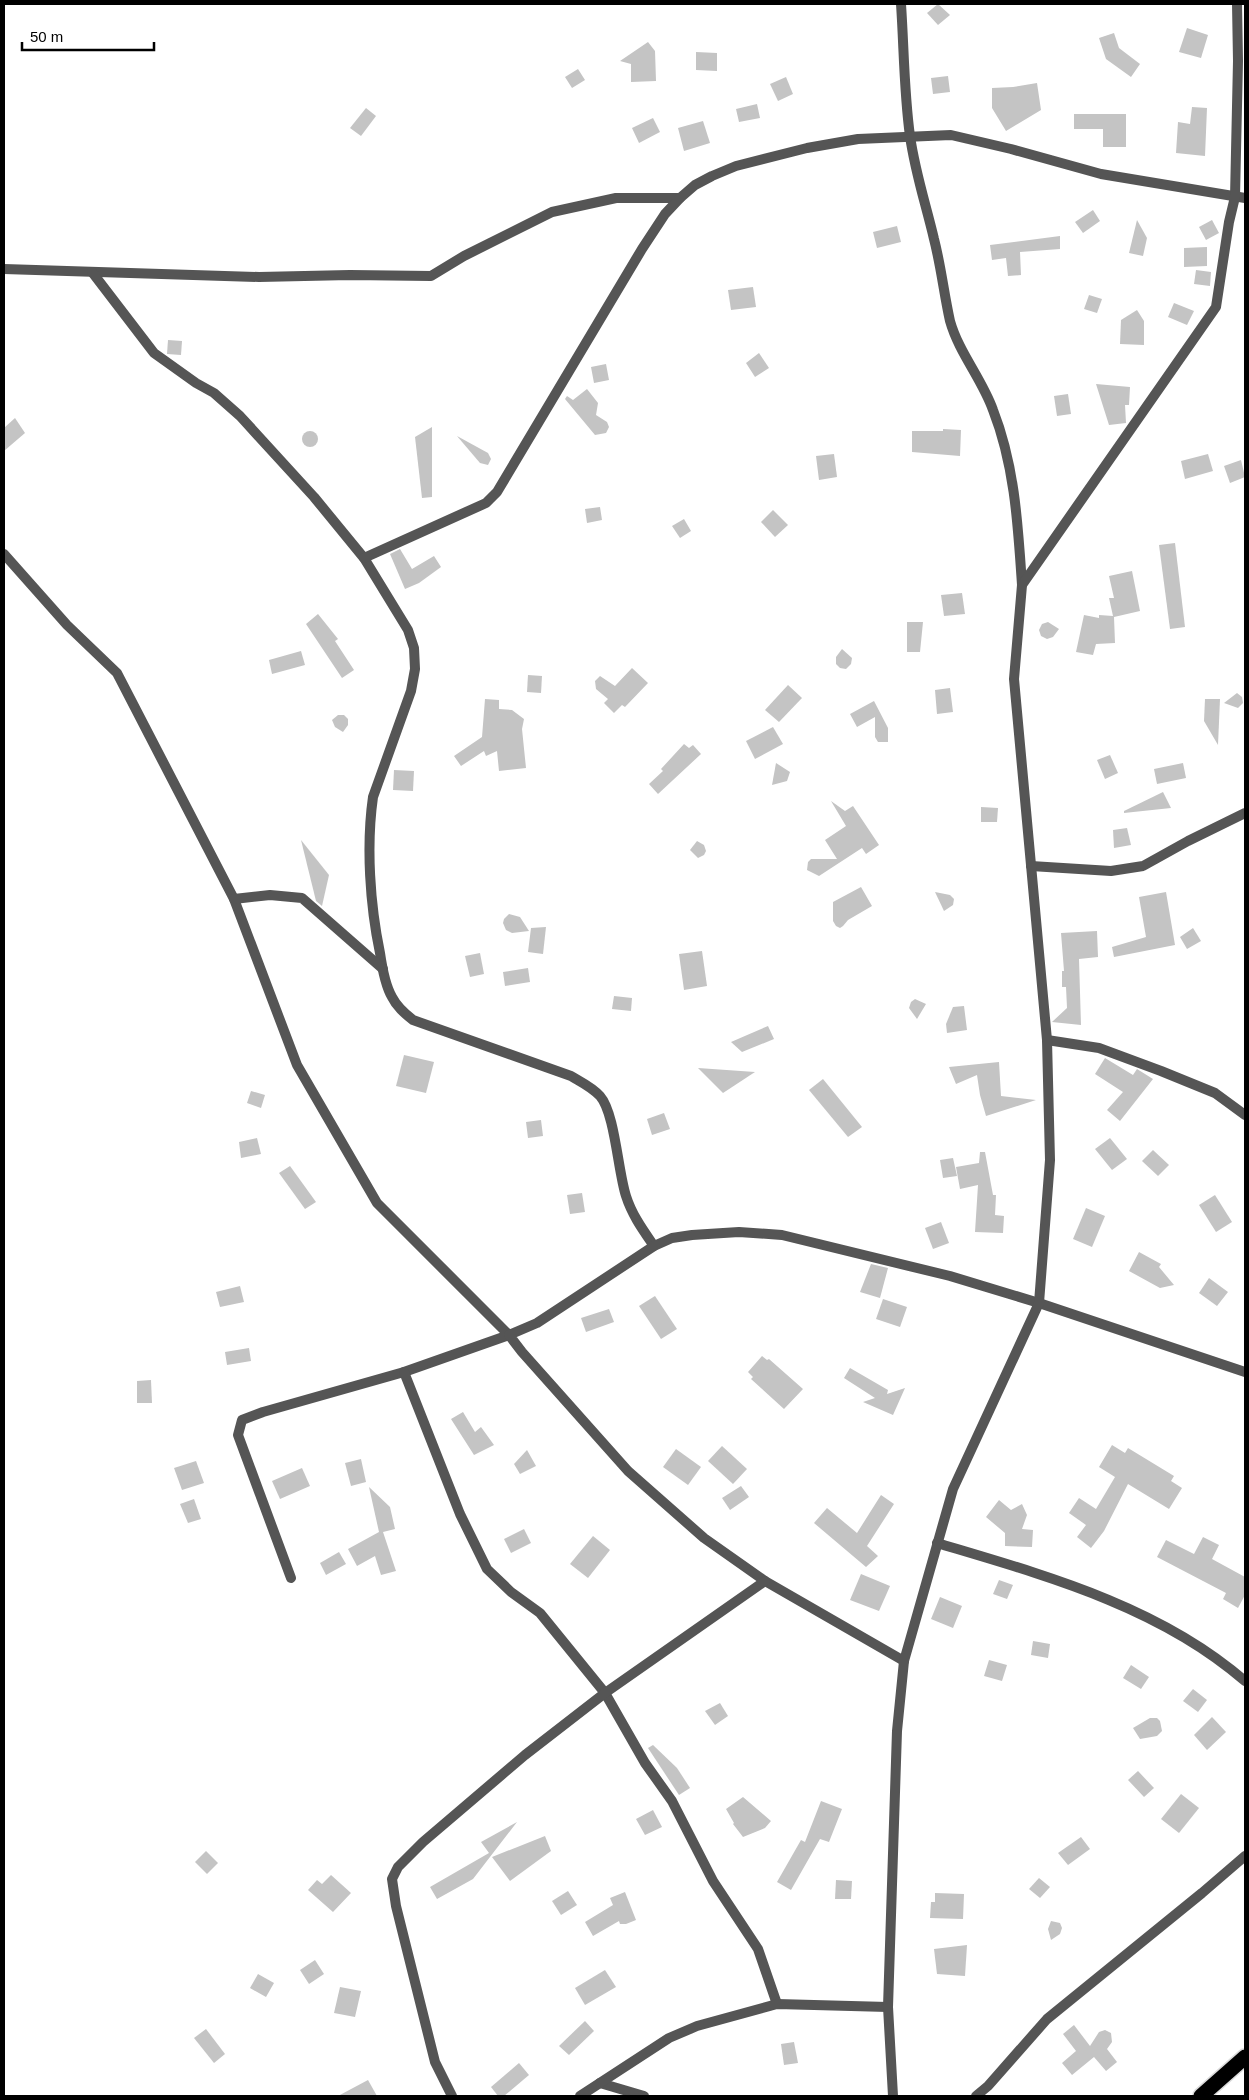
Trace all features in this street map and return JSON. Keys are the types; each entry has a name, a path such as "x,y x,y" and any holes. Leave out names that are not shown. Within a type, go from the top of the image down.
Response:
{"highway":[{"path":"1201,2096 1245,2057"}],"street":[{"path":"893,2096 888,2007 897,1731 904,1661 953,1489 1039,1303 1050,1160 1047,1040 1014,679 1022,585 1018,531 1003,434 992,407 957,339 951,322 934,240 918,183 910,135 901,4"},
{"path":"1022,585 1216,307 1229,222 1240,197 1241,92 1237,4"},
{"path":"364,558 486,503 497,492 642,249 666,214 695,185 736,166 807,148 858,139 910,135 951,135 1101,174 1240,197"},
{"path":"4,269 259,277 431,276 464,256 552,212 616,198 680,198"},
{"path":"92,272 154,353 196,383 214,393 240,416 314,497 364,558 408,630 414,648 415,669 411,691 372,797 370,815 371,904 382,969 391,996 401,1010 412,1020 571,1076 600,1096 608,1112 631,1213 654,1246"},
{"path":"4,554 67,625 117,673 234,899 297,1065 377,1203 509,1335 628,1471 704,1538 765,1581 904,1661"},
{"path":"1031,866 1111,871 1143,866 1188,841 1245,814"},
{"path":"234,899 270,895 302,898 382,969"},
{"path":"1047,1040 1099,1048 1152,1067 1215,1093 1245,1115"},
{"path":"290,1578 238,1435 242,1420 263,1412 404,1372 509,1335 537,1322 654,1246 672,1238 739,1232 782,1235 950,1276 1039,1303 1245,1372"},
{"path":"404,1372 460,1514 487,1569 511,1592 540,1613 605,1694 645,1763 672,1801 713,1881 758,1949 777,2004"},
{"path":"937,1543 1059,1580 1122,1607 1176,1632 1224,1663 1245,1681"},
{"path":"452,2096 435,2062 396,1906 392,1879 398,1867 423,1842 525,1755 605,1694 765,1581"},
{"path":"976,2096 988,2086 1047,2019 1245,1856"},
{"path":"580,2096 669,2038 697,2026 777,2004 888,2007"},
{"path":"600,2083 644,2096"}],"building":[{"path":"938,4 950,15 938,25 927,13"},
{"path":"1187,28 1208,35 1201,58 1179,52"},
{"path":"1114,33 1119,48 1140,64 1131,77 1106,59 1099,38"},
{"path":"648,42 655,51 656,81 631,82 631,64 620,61"},
{"path":"696,52 717,53 717,71 696,70"},
{"path":"578,69 585,80 572,88 565,77"},
{"path":"948,76 950,92 933,94 931,78"},
{"path":"786,77 793,94 778,101 770,84"},
{"path":"1037,83 1041,110 1006,131 992,108 992,88"},
{"path":"757,104 760,118 739,122 736,109"},
{"path":"1192,107 1207,108 1205,156 1176,153 1178,122 1190,124"},
{"path":"366,108 376,116 361,136 350,128"},
{"path":"1074,114 1126,114 1126,147 1103,147 1103,129 1074,129"},
{"path":"653,118 660,132 639,143 632,128"},
{"path":"703,121 710,143 684,151 678,128"},
{"path":"1093,210 1100,221 1083,233 1075,222"},
{"path":"1137,220 1147,238 1143,256 1129,253"},
{"path":"1212,220 1219,233 1206,240 1199,227"},
{"path":"897,226 901,242 877,248 873,232"},
{"path":"1060,236 1060,249 1020,252 1021,275 1008,276 1006,258 992,260 990,245"},
{"path":"1207,247 1207,266 1184,267 1184,248"},
{"path":"1196,270 1211,272 1210,286 1194,284"},
{"path":"753,287 756,307 731,310 728,290"},
{"path":"1089,295 1102,299 1097,313 1084,309"},
{"path":"1174,303 1194,311 1187,325 1168,317"},
{"path":"1137,310 1144,321 1144,345 1120,344 1121,320"},
{"path":"168,340 182,341 181,355 167,354"},
{"path":"759,353 769,368 755,377 746,363"},
{"path":"606,364 609,380 594,383 591,367"},
{"path":"1096,384 1130,387 1129,405 1125,405 1126,423 1109,425"},
{"path":"587,389 598,403 596,415 607,422 609,427 606,433 595,435 565,399 567,396 573,400"},
{"path":"1068,394 1071,414 1057,416 1054,396"},
{"path":"15,418 25,433 4,451 4,428"},
{"path":"432,427 432,497 422,498 415,437"},
{"path":"943,429 961,430 960,456 912,452 912,431 943,431"},
{"path":"307,431 313,431 318,436 316,445 307,447 302,442 302,436"},
{"path":"457,436 488,453 491,459 488,465 480,463"},
{"path":"834,454 837,477 819,480 816,456"},
{"path":"1208,454 1213,471 1185,479 1181,461"},
{"path":"1241,460 1245,477 1230,483 1224,466"},
{"path":"600,507 602,520 587,523 585,509"},
{"path":"773,510 788,525 775,537 761,522"},
{"path":"684,519 691,531 680,538 672,526"},
{"path":"1175,543 1185,627 1170,629 1159,545"},
{"path":"400,549 412,569 434,556 441,567 419,583 405,589 390,554"},
{"path":"1132,571 1140,611 1114,617 1115,643 1096,644 1093,655 1076,652 1084,615 1099,618 1099,615 1113,616 1109,598 1114,598 1109,576"},
{"path":"962,593 965,614 944,616 941,595"},
{"path":"318,614 338,639 335,641 354,670 342,678 306,624"},
{"path":"907,622 923,622 920,652 907,652"},
{"path":"1048,622 1059,629 1053,637 1047,639 1041,636 1039,630 1042,624"},
{"path":"842,649 852,658 851,664 846,669 840,668 836,664 836,657"},
{"path":"301,651 305,665 272,674 269,660"},
{"path":"632,668 648,683 625,707 622,705 614,713 604,703 608,699 596,689 595,681 600,676 615,686"},
{"path":"528,675 542,676 541,693 527,692"},
{"path":"788,685 802,698 779,722 765,710"},
{"path":"950,688 953,712 937,714 935,690"},
{"path":"1237,693 1242,697 1243,703 1238,708 1224,703"},
{"path":"485,699 499,700 499,709 512,710 524,719 522,729 526,768 499,771 497,751 486,756 484,751 461,766 454,756 482,737"},
{"path":"1205,699 1220,699 1218,745 1204,721"},
{"path":"874,701 888,728 888,742 878,742 875,737 875,717 857,727 850,714"},
{"path":"338,715 344,715 348,719 348,725 343,732 335,727 332,720"},
{"path":"773,727 783,744 755,759 746,741"},
{"path":"684,744 689,748 693,745 701,754 658,794 649,784 663,771 661,769"},
{"path":"1110,755 1118,773 1105,779 1097,760"},
{"path":"776,763 790,772 787,781 772,785"},
{"path":"1183,763 1186,778 1157,784 1154,769"},
{"path":"394,770 414,771 413,791 393,790"},
{"path":"1163,792 1171,808 1124,813 1124,811"},
{"path":"831,801 845,811 853,806 879,845 866,854 862,848 819,876 807,870 808,862 811,859 837,859 825,840 846,826"},
{"path":"981,807 998,808 997,822 981,822"},
{"path":"1127,828 1131,845 1114,848 1113,830"},
{"path":"301,840 329,875 322,906 316,901"},
{"path":"697,841 704,845 706,851 704,855 698,858 690,850"},
{"path":"861,887 872,906 848,920 840,928 836,926 833,921 833,902"},
{"path":"935,892 950,895 954,899 953,905 944,911"},
{"path":"1166,892 1175,945 1114,957 1112,947 1146,937 1139,897"},
{"path":"509,914 520,917 529,931 512,933 506,930 503,923"},
{"path":"546,927 543,954 528,952 531,928"},
{"path":"1193,928 1201,941 1187,949 1180,937"},
{"path":"1097,931 1098,957 1079,959 1081,1025 1052,1022 1067,1008 1066,987 1062,987 1062,971 1064,971 1061,933"},
{"path":"702,951 707,986 684,990 679,954"},
{"path":"480,953 484,974 470,977 465,956"},
{"path":"528,968 530,982 505,986 503,972"},
{"path":"614,996 632,998 631,1011 612,1009"},
{"path":"915,999 926,1004 917,1019 909,1008 911,1002"},
{"path":"964,1006 967,1030 947,1033 946,1024 953,1007"},
{"path":"768,1026 774,1039 742,1052 731,1042"},
{"path":"404,1055 434,1062 426,1093 396,1086"},
{"path":"1105,1058 1133,1075 1137,1069 1153,1079 1120,1121 1107,1110 1123,1092 1095,1074"},
{"path":"999,1062 1001,1096 1036,1100 986,1116 977,1075 956,1084 949,1067"},
{"path":"698,1068 755,1072 723,1093"},
{"path":"823,1079 862,1127 848,1137 809,1090"},
{"path":"251,1091 265,1095 261,1108 247,1103"},
{"path":"664,1113 670,1129 652,1135 647,1119"},
{"path":"541,1120 543,1136 528,1138 526,1122"},
{"path":"257,1138 261,1154 241,1158 239,1142"},
{"path":"1110,1138 1127,1159 1112,1170 1095,1149"},
{"path":"1153,1150 1169,1165 1158,1176 1142,1161"},
{"path":"980,1152 985,1152 993,1195 996,1195 995,1215 1004,1216 1003,1233 975,1232 978,1185 960,1189 956,1167 979,1163"},
{"path":"953,1158 957,1176 943,1178 940,1160"},
{"path":"290,1166 316,1202 305,1209 279,1173"},
{"path":"582,1193 585,1212 570,1214 567,1195"},
{"path":"1215,1195 1232,1222 1216,1232 1199,1205"},
{"path":"1086,1208 1105,1216 1092,1247 1073,1239"},
{"path":"941,1222 949,1243 933,1249 925,1228"},
{"path":"1139,1252 1161,1264 1159,1267 1174,1285 1160,1288 1129,1271"},
{"path":"871,1264 888,1268 880,1298 860,1292"},
{"path":"1209,1278 1228,1292 1217,1306 1199,1293"},
{"path":"240,1286 244,1302 220,1307 216,1292"},
{"path":"655,1296 677,1329 661,1339 639,1306"},
{"path":"883,1299 907,1307 900,1327 876,1319"},
{"path":"609,1309 614,1322 586,1332 581,1318"},
{"path":"249,1348 251,1361 227,1365 225,1352"},
{"path":"762,1356 767,1360 769,1359 803,1389 784,1409 751,1379 753,1377 748,1372"},
{"path":"850,1368 888,1390 887,1394 905,1388 893,1415 863,1402 875,1398 844,1378"},
{"path":"151,1380 152,1403 137,1403 137,1381"},
{"path":"463,1412 475,1432 481,1427 494,1445 474,1455 451,1419"},
{"path":"1112,1445 1125,1453 1128,1448 1174,1476 1171,1481 1182,1488 1169,1509 1128,1484 1104,1531 1091,1548 1077,1537 1086,1525 1069,1513 1079,1498 1096,1509 1115,1477 1099,1467"},
{"path":"722,1446 747,1469 733,1484 708,1461"},
{"path":"676,1449 701,1467 688,1485 663,1467"},
{"path":"527,1450 536,1466 520,1474 514,1464"},
{"path":"361,1459 366,1482 351,1486 345,1463"},
{"path":"196,1461 204,1483 182,1490 174,1468"},
{"path":"302,1468 310,1486 280,1499 272,1481"},
{"path":"741,1486 749,1497 730,1510 722,1498"},
{"path":"369,1487 390,1507 395,1529 383,1532 396,1571 381,1575 375,1556 357,1566 348,1549 379,1532"},
{"path":"881,1495 894,1504 867,1546 878,1556 866,1567 814,1523 827,1508 857,1533"},
{"path":"194,1499 201,1519 188,1523 180,1504"},
{"path":"999,1500 1011,1510 1022,1504 1027,1515 1022,1529 1033,1530 1032,1547 1005,1546 1005,1533 986,1517"},
{"path":"524,1529 531,1543 511,1553 504,1539"},
{"path":"593,1536 610,1550 588,1578 570,1564"},
{"path":"1203,1537 1219,1545 1212,1559 1245,1577 1245,1595 1238,1608 1223,1599 1226,1593 1157,1557 1166,1540 1194,1554"},
{"path":"339,1552 346,1564 326,1575 320,1563"},
{"path":"861,1574 890,1586 879,1611 850,1600"},
{"path":"999,1580 1013,1585 1007,1599 993,1594"},
{"path":"940,1597 962,1606 953,1628 931,1619"},
{"path":"1033,1641 1050,1644 1048,1658 1031,1655"},
{"path":"989,1660 1007,1665 1002,1681 984,1676"},
{"path":"1131,1665 1149,1677 1141,1689 1123,1678"},
{"path":"1193,1689 1207,1700 1198,1712 1183,1701"},
{"path":"720,1703 728,1716 715,1725 705,1711"},
{"path":"1212,1717 1226,1732 1207,1750 1194,1735"},
{"path":"1150,1718 1157,1718 1160,1721 1162,1731 1157,1736 1140,1739 1133,1728"},
{"path":"653,1745 677,1768 690,1788 679,1795 648,1748"},
{"path":"1138,1771 1154,1788 1144,1797 1128,1780"},
{"path":"1181,1794 1199,1808 1179,1833 1161,1819"},
{"path":"743,1797 771,1821 765,1828 743,1837 733,1824 726,1809"},
{"path":"821,1801 842,1809 829,1842 820,1839 791,1890 777,1882 801,1840 805,1842"},
{"path":"653,1810 662,1827 645,1835 636,1819"},
{"path":"517,1822 473,1879 437,1899 430,1887 489,1853 481,1842"},
{"path":"545,1836 551,1851 510,1881 492,1857"},
{"path":"1081,1837 1090,1849 1068,1865 1058,1853"},
{"path":"206,1851 218,1863 207,1874 195,1862"},
{"path":"331,1875 351,1893 333,1912 308,1890 317,1880 322,1884"},
{"path":"1039,1878 1050,1887 1040,1898 1029,1889"},
{"path":"836,1880 852,1881 851,1899 835,1899"},
{"path":"568,1891 577,1905 561,1915 552,1901"},
{"path":"625,1892 636,1920 626,1924 620,1924 619,1921 593,1936 585,1922 613,1905 610,1898"},
{"path":"935,1893 964,1894 963,1919 930,1918 931,1902 935,1902"},
{"path":"1051,1921 1060,1923 1062,1928 1060,1934 1051,1940 1048,1929"},
{"path":"967,1945 965,1976 937,1974 934,1949"},
{"path":"315,1960 324,1974 309,1984 300,1970"},
{"path":"605,1970 616,1987 585,2005 575,1988"},
{"path":"258,1974 274,1983 266,1997 250,1988"},
{"path":"340,1987 361,1991 355,2017 334,2013"},
{"path":"585,2021 594,2031 569,2055 559,2046"},
{"path":"1074,2025 1090,2046 1099,2032 1105,2030 1111,2033 1112,2042 1107,2049 1117,2062 1106,2071 1094,2057 1072,2075 1062,2063 1076,2051 1063,2034"},
{"path":"206,2029 225,2054 214,2063 194,2038"},
{"path":"794,2042 798,2063 784,2065 781,2044"},
{"path":"519,2063 529,2075 504,2096 498,2096 491,2087"},
{"path":"368,2080 377,2096 338,2096"}]}
